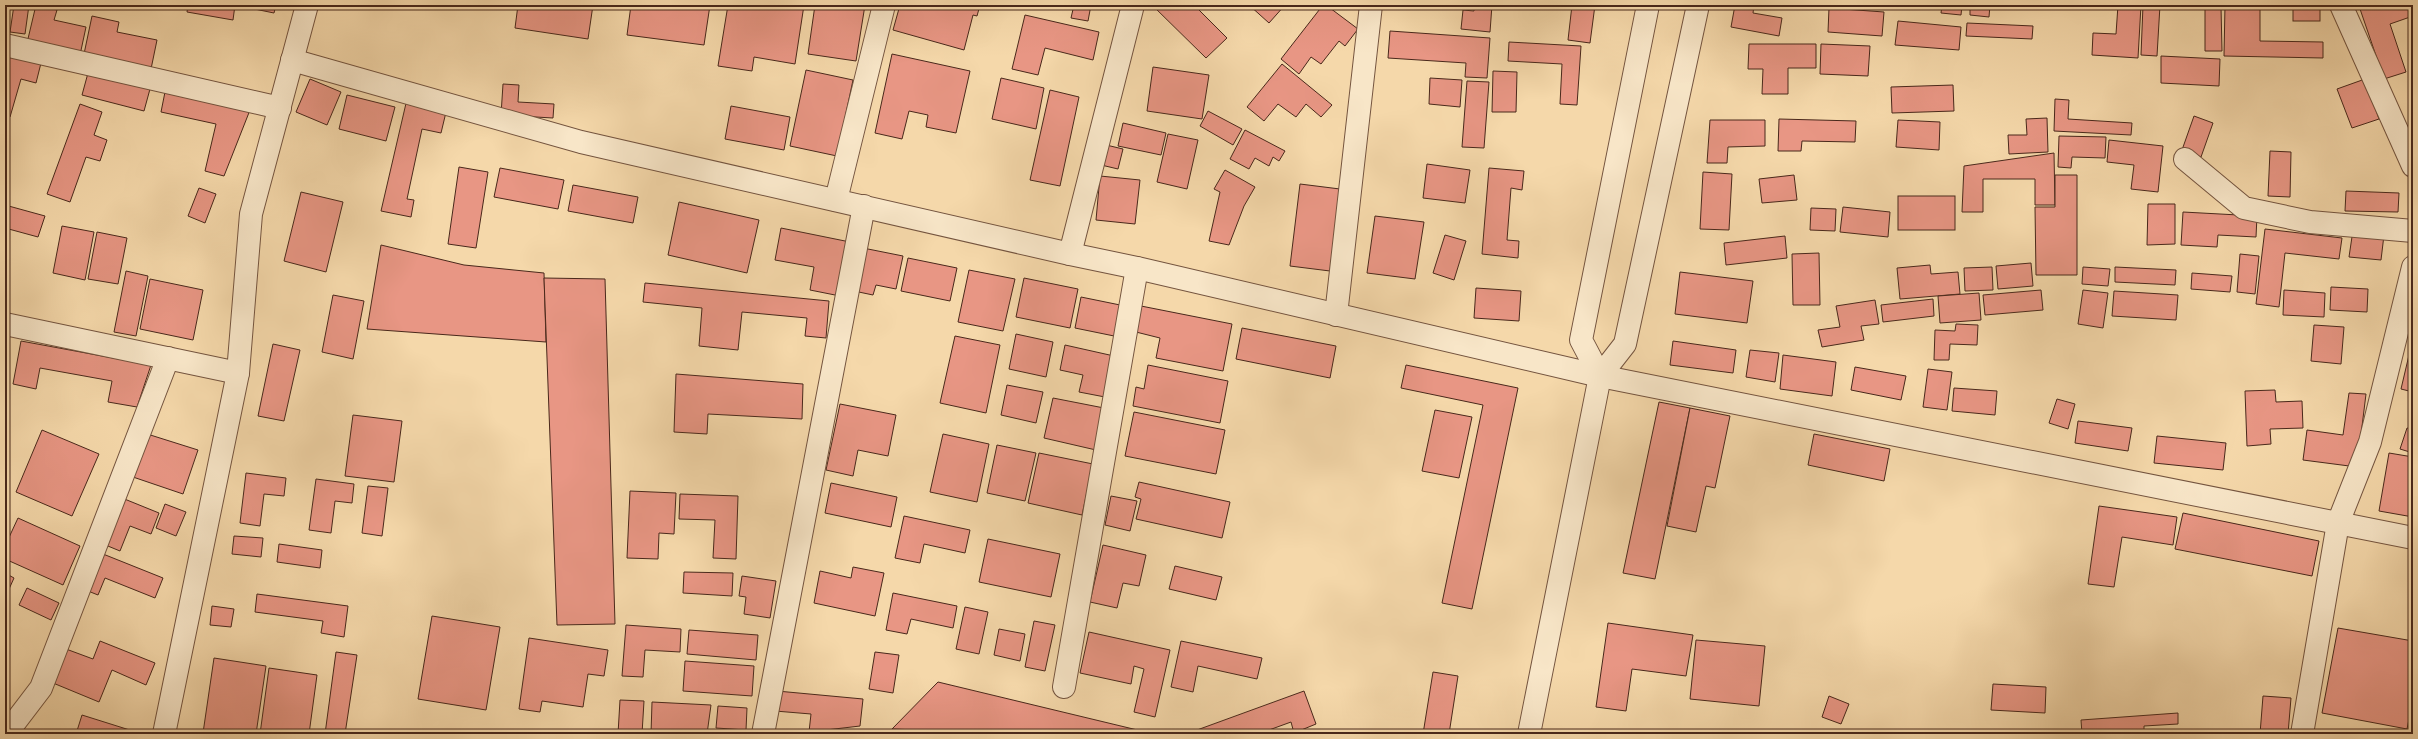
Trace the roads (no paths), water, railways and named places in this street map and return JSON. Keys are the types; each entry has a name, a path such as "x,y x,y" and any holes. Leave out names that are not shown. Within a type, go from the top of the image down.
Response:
{"street":[{"path":"164,734 238,373 251,214 307,5"},
{"path":"836,200 884,5"},
{"path":"1070,254 1133,5"},
{"path":"1336,315 1371,5"},
{"path":"1600,376 1581,340 1648,5"},
{"path":"1529,734 1600,376 1625,344 1698,5"},
{"path":"2341,5 2413,166"},
{"path":"5,45 280,108"},
{"path":"292,60 581,142 1070,254 1138,268 1600,376 2413,538"},
{"path":"2185,159 2244,208 2310,222 2413,232"},
{"path":"763,734 864,206"},
{"path":"2302,734 2338,523 2370,442 2413,267"},
{"path":"1064,687 1138,268"},
{"path":"5,324 238,373"},
{"path":"6,734 41,688 168,358"}]}
